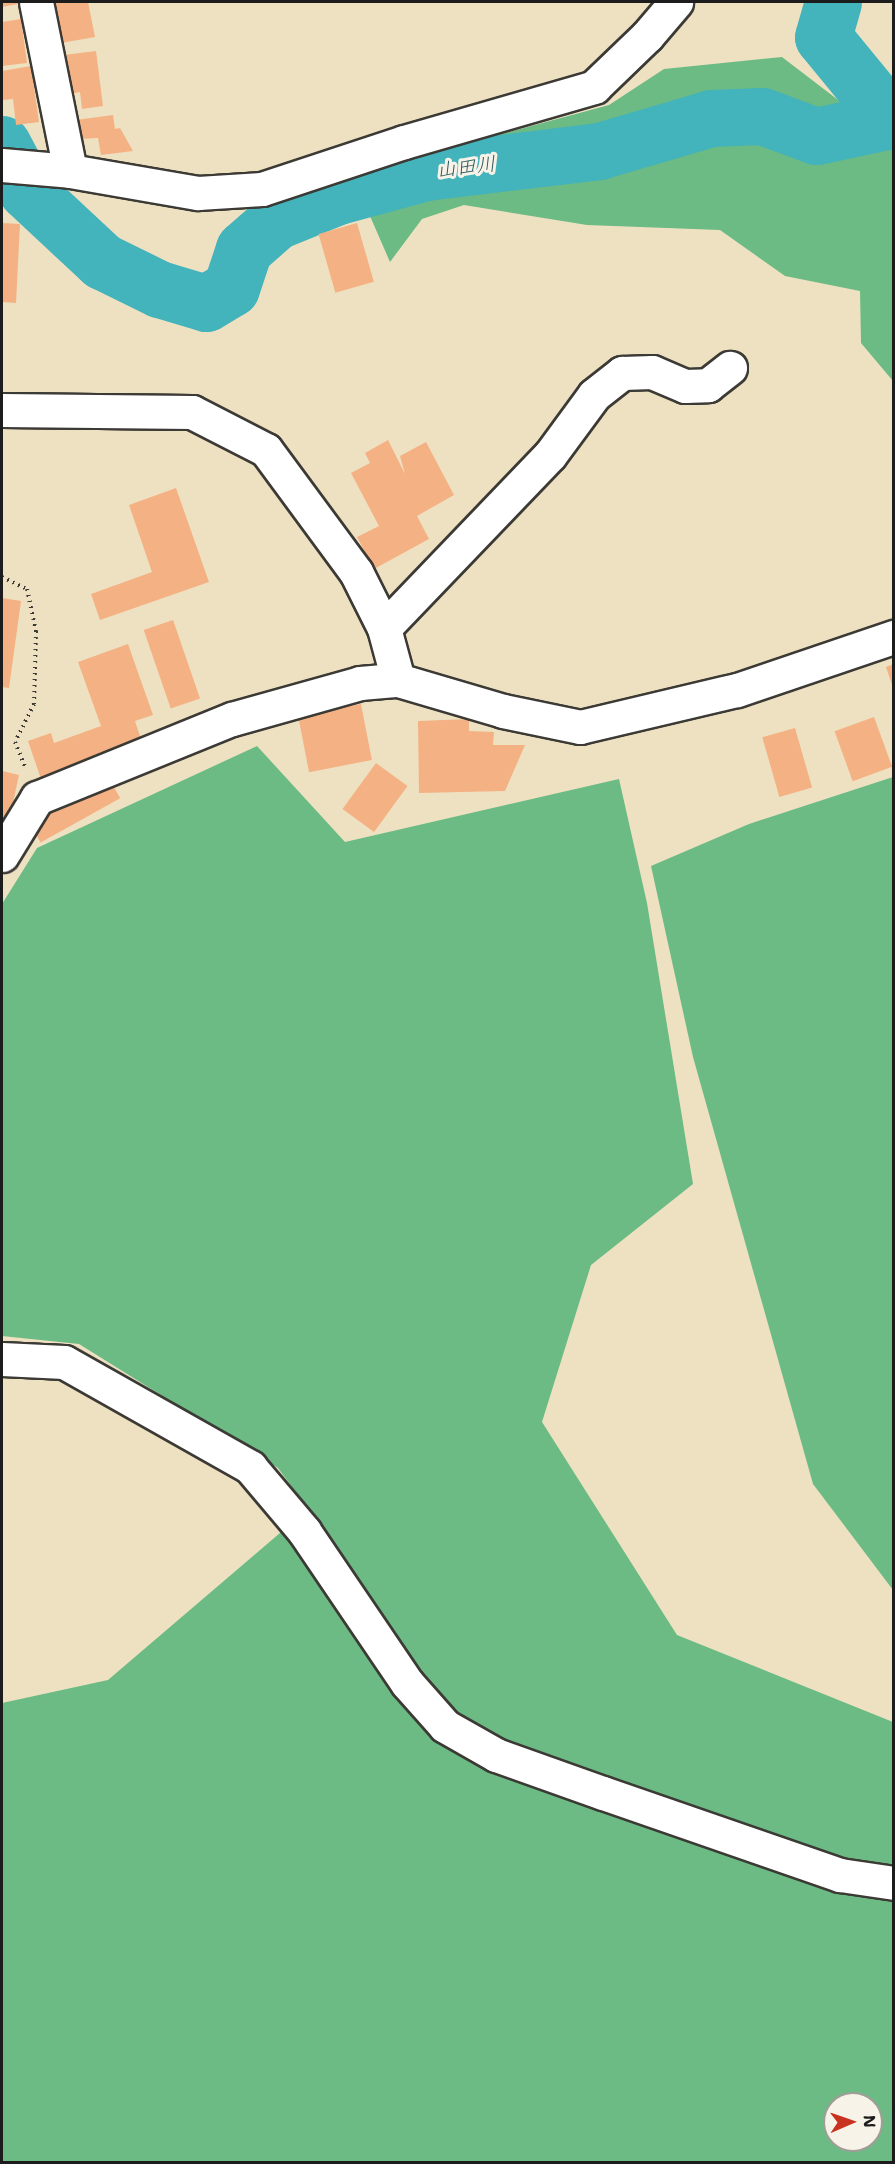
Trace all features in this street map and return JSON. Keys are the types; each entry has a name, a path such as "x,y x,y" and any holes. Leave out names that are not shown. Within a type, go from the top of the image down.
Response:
{"street":[{"path":"36,2 70,171"},
{"path":"2,165 70,171 198,193 262,189 404,142 594,87 647,36 676,2"},
{"path":"384,628 550,455 594,395 622,373 652,372 685,386 708,385 730,368"},
{"path":"2,410 192,412 266,450 356,572 384,628 398,680"},
{"path":"2,855 37,798 232,719 360,683 398,680 503,711 580,727 737,690 894,638"},
{"path":"2,1359 64,1362 250,1467 304,1531 407,1683 445,1726 496,1755 603,1793 840,1875 894,1883"}],"path":[{"path":"2,577 27,589 36,632 34,704 15,742 37,798"}],"green space":[{"path":"782,57 893,142 893,381 861,343 860,291 785,276 720,230 587,225 464,205 422,219 390,262 370,216 336,214 331,186 453,147 609,105 664,69"},
{"path":"257,746 345,842 619,779 647,903 693,1184 591,1265 542,1422 677,1635 893,1722 893,2162 2,2162 2,1703 108,1680 308,1509 278,1468 79,1344 2,1336 2,904 37,848"},
{"path":"894,777 893,1590 813,1484 693,1057 651,866 749,824"}],"building":[{"path":"2,2 18,2 18,4 2,7"},
{"path":"53,2 88,2 95,37 61,43"},
{"path":"21,19 27,63 2,66 2,22"},
{"path":"96,51 103,106 82,109 80,92 70,94 64,55"},
{"path":"31,66 39,122 16,125 13,99 3,100 2,71"},
{"path":"113,115 115,129 120,128 133,151 101,155 98,138 79,139 76,120"},
{"path":"2,223 20,224 16,303 2,302"},
{"path":"357,223 374,282 335,293 319,234"},
{"path":"388,440 405,474 400,456 426,442 454,495 417,516 429,539 374,569 357,537 379,526 351,473 370,463 365,453"},
{"path":"176,488 209,582 100,620 91,594 152,572 129,505"},
{"path":"2,598 21,601 9,688 2,687"},
{"path":"173,620 200,698 171,709 144,630"},
{"path":"128,644 153,715 135,721 142,742 41,779 28,741 51,733 54,743 101,726 78,662"},
{"path":"894,664 894,688 893,688 886,667"},
{"path":"361,704 372,760 309,772 298,716"},
{"path":"874,717 892,767 853,781 835,731"},
{"path":"469,719 469,731 494,732 493,745 525,745 505,791 419,793 418,721"},
{"path":"795,728 812,788 779,797 762,737"},
{"path":"376,763 408,786 374,832 342,809"},
{"path":"2,771 19,775 9,821 2,820"},
{"path":"110,780 120,798 41,842 30,824"}],"waterway":[{"name":"山田川","path":"2,144 27,191 102,261 159,289 206,303 231,288 244,249 276,221 338,196 426,172 599,151 711,118 762,116 816,136 891,120 823,37 833,2"},
{"path":"2,187 116,293 178,316 183,297"}]}
